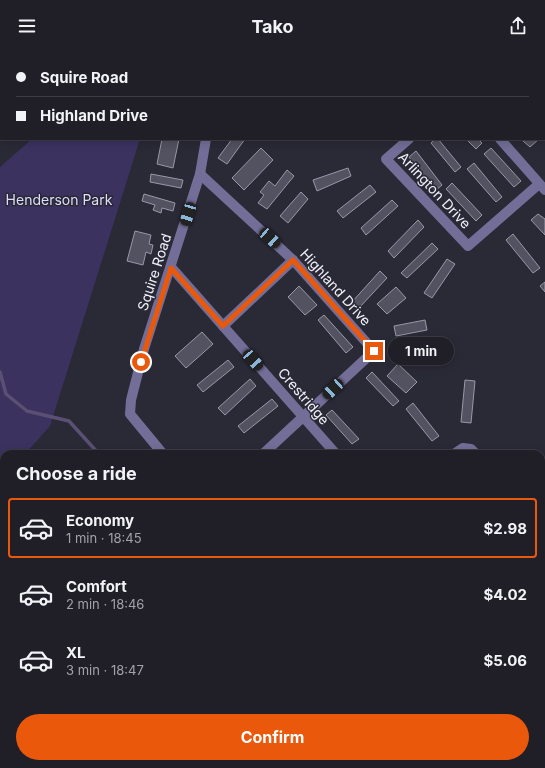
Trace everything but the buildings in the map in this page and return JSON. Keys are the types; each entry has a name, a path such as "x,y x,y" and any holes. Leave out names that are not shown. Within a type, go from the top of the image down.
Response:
{"street":[{"name":"Squire Road","path":"160,450 130,414 131,400 144,349 200,174 206,140"},
{"name":"Arlington Drive","path":"408,140 386,159 468,246 542,187"},
{"path":"501,140 542,187"},
{"name":"Highland Drive","path":"200,174 293,260 374,351 268,450"},
{"path":"223,326 293,260"},
{"name":"Crestridge","path":"171,268 332,450"},
{"path":"460,450 463,448 472,450"}],"green space":[{"name":"Henderson Park","path":"31,140 140,140 50,426 29,450 0,450 0,167"}],"waterway":[{"path":"0,372 6,394 27,411 69,421 95,450"}],"route":[{"path":"141,362 171,268 223,326 293,260 374,351"}]}
